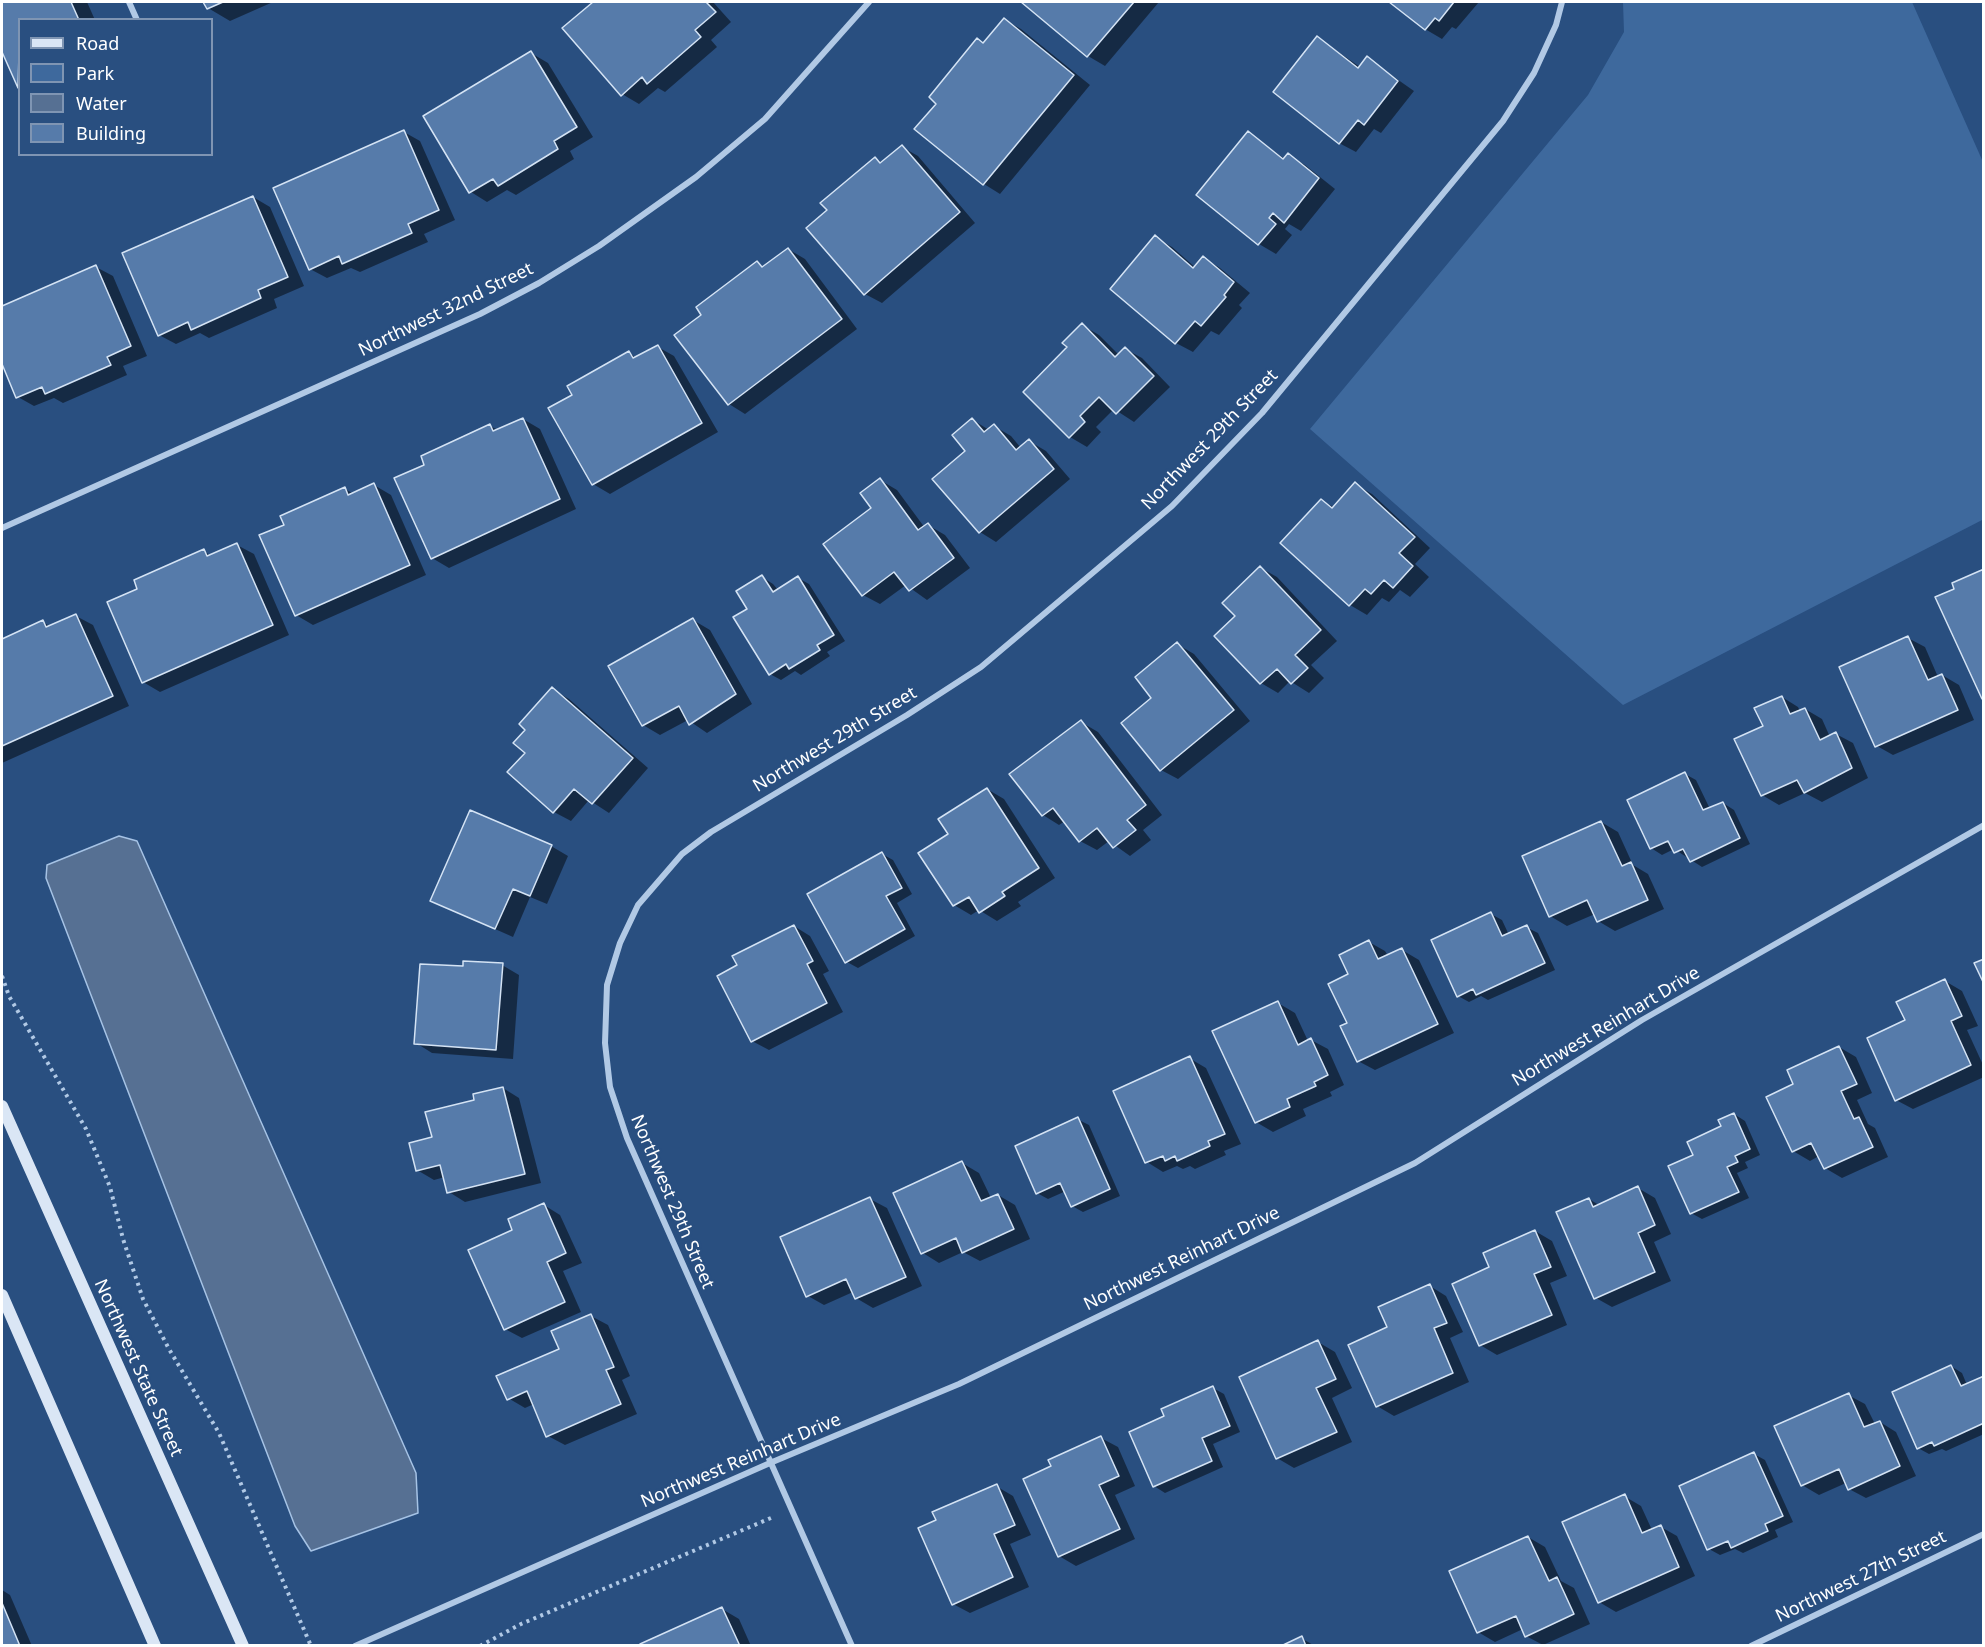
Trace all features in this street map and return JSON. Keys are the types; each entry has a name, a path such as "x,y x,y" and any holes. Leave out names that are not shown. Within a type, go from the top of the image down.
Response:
{"main road":[{"name":"Northwest State Street","path":"2,1106 243,1646"},
{"path":"2,1295 155,1646"}],"street":[{"path":"129,2 136,18"},
{"name":"Northwest 32nd Street","path":"2,528 480,314 539,283 599,246 696,177 765,119 869,2"},
{"name":"Northwest 29th Street","path":"852,1646 627,1138 610,1087 605,1043 607,985 620,943 638,905 675,861 711,832 908,716 981,667 1172,506 1262,413 1503,121 1534,73 1556,25 1562,2"},
{"name":"Northwest Reinhart Drive","path":"355,1646 770,1463 959,1384 1415,1163 1642,1020 1983,825"},
{"name":"Northwest 27th Street","path":"1751,1646 1983,1534"}],"path":[{"path":"2,976 9,996 86,1129 111,1187 123,1239 143,1299 169,1349 219,1433 311,1646"},
{"path":"480,1646 521,1624 791,1510"}],"green space":[{"path":"1623,2 1912,2 1983,162 1984,519 1623,705 1310,429 1588,95 1624,32"}],"water":[{"path":"119,836 137,841 416,1473 418,1513 311,1551 295,1526 46,878 47,865"}],"building":[{"path":"2,2 71,2 78,18 18,18 18,88 2,52"},
{"path":"203,2 223,2 207,9"},
{"path":"593,2 706,2 716,12 695,30 701,37 647,84 642,77 621,96 562,28"},
{"path":"1021,2 1134,2 1087,57"},
{"path":"1389,2 1454,2 1439,21 1435,18 1425,30"},
{"path":"1004,18 1074,75 983,185 914,129 936,104 929,97 977,38 983,43"},
{"path":"1317,36 1358,68 1367,56 1398,81 1364,125 1358,120 1339,144 1273,92"},
{"path":"531,51 577,127 554,141 558,149 498,186 493,179 469,193 423,116"},
{"path":"404,130 439,210 408,224 412,233 342,264 339,256 309,270 273,188"},
{"path":"1248,131 1283,159 1288,153 1319,178 1284,223 1273,213 1269,218 1276,224 1258,245 1196,195"},
{"path":"902,145 960,212 864,295 806,228 827,210 820,203 875,157 880,163"},
{"path":"253,196 288,277 258,290 261,298 191,330 188,322 158,336 122,253"},
{"path":"1155,235 1193,268 1203,256 1234,282 1224,295 1226,297 1201,326 1195,321 1175,344 1110,289"},
{"path":"788,248 842,319 728,405 674,335 701,315 696,307 757,261 762,267"},
{"path":"96,265 131,346 107,357 111,365 45,394 42,387 16,398 2,364 2,306"},
{"path":"1082,323 1115,357 1125,347 1154,376 1116,414 1099,397 1080,416 1085,422 1069,438 1023,392 1067,347 1062,343"},
{"path":"658,345 702,423 592,485 548,408 572,395 567,386 629,351 633,358"},
{"path":"523,418 560,499 431,559 394,478 424,465 421,456 490,424 493,431"},
{"path":"972,418 984,432 994,424 1016,450 1029,439 1054,469 979,533 932,479 965,451 952,435"},
{"path":"880,478 918,530 928,523 954,558 909,591 894,572 862,596 823,544 871,508 860,493"},
{"path":"1355,482 1415,537 1399,553 1413,566 1393,588 1384,580 1371,594 1365,589 1349,606 1280,543 1321,499 1332,508"},
{"path":"374,483 410,565 295,616 259,535 284,525 280,516 345,487 348,495"},
{"path":"237,543 273,625 142,683 107,602 137,589 134,580 204,549 207,556"},
{"path":"1260,566 1321,630 1295,655 1308,668 1291,684 1277,669 1260,684 1214,636 1235,616 1222,603"},
{"path":"1984,569 1984,699 1982,699 1935,597 1954,589 1952,583"},
{"path":"762,575 773,592 798,576 834,635 817,645 820,650 789,669 786,664 769,675 733,617 747,609 736,591"},
{"path":"76,614 113,696 2,746 2,639 43,620 46,627"},
{"path":"693,618 736,694 689,725 679,706 642,726 608,666"},
{"path":"1908,636 1928,680 1942,674 1958,710 1875,747 1839,667"},
{"path":"1177,642 1234,710 1160,771 1121,723 1151,698 1135,677"},
{"path":"552,687 633,758 592,804 574,789 553,813 507,772 525,753 513,743 525,730 519,724"},
{"path":"1782,696 1790,714 1805,708 1820,740 1836,732 1852,768 1804,793 1797,780 1761,796 1734,739 1763,726 1754,708"},
{"path":"1081,720 1146,805 1127,820 1136,830 1113,848 1097,828 1079,842 1053,808 1042,816 1009,774"},
{"path":"1685,772 1703,810 1723,802 1740,838 1690,862 1683,849 1674,853 1668,841 1650,849 1627,800"},
{"path":"987,788 1039,868 1002,892 1005,896 979,913 969,897 953,906 918,853 948,834 938,819"},
{"path":"470,810 552,845 530,896 513,889 495,929 430,901"},
{"path":"1601,821 1622,866 1631,862 1648,900 1597,922 1587,900 1549,917 1522,856"},
{"path":"882,852 902,888 886,896 905,929 845,963 807,894"},
{"path":"1491,912 1502,936 1527,925 1545,963 1476,995 1473,989 1457,997 1431,940"},
{"path":"794,925 813,961 807,964 827,1003 751,1042 717,976 737,965 732,956"},
{"path":"1369,940 1378,959 1402,948 1438,1024 1357,1062 1340,1026 1347,1023 1328,984 1348,974 1339,955"},
{"path":"1984,959 1984,984 1974,963"},
{"path":"463,961 503,963 496,1050 414,1044 420,964 463,966"},
{"path":"1945,979 1962,1016 1951,1021 1971,1065 1895,1101 1867,1038 1905,1020 1896,1002"},
{"path":"1278,1001 1298,1045 1311,1038 1328,1075 1314,1082 1316,1086 1287,1099 1290,1107 1255,1123 1212,1031"},
{"path":"1839,1046 1857,1084 1841,1091 1854,1119 1859,1117 1873,1147 1824,1169 1811,1143 1792,1152 1766,1097 1793,1084 1787,1070"},
{"path":"1190,1056 1225,1134 1208,1141 1210,1146 1177,1161 1175,1156 1165,1161 1163,1156 1145,1163 1113,1091"},
{"path":"503,1087 525,1174 447,1193 440,1165 416,1171 409,1143 432,1137 425,1112 474,1100 473,1094"},
{"path":"1734,1113 1750,1149 1735,1156 1738,1162 1727,1167 1739,1192 1690,1214 1668,1166 1693,1155 1687,1142 1721,1126 1718,1120"},
{"path":"1078,1117 1110,1189 1071,1207 1060,1183 1036,1194 1015,1146"},
{"path":"962,1161 981,1201 998,1194 1014,1229 962,1253 956,1238 921,1254 893,1193"},
{"path":"1638,1186 1655,1225 1638,1233 1655,1272 1594,1299 1556,1212 1589,1198 1593,1207"},
{"path":"870,1197 906,1277 855,1299 846,1279 806,1297 780,1237"},
{"path":"544,1203 566,1253 547,1262 565,1302 504,1330 468,1250 512,1230 508,1219"},
{"path":"1535,1230 1551,1267 1534,1274 1552,1315 1479,1346 1452,1284 1489,1267 1483,1253"},
{"path":"1430,1284 1447,1323 1434,1328 1453,1373 1376,1407 1348,1345 1387,1327 1378,1307"},
{"path":"591,1314 614,1367 606,1370 621,1404 546,1437 527,1391 507,1400 496,1376 559,1349 551,1331"},
{"path":"1318,1340 1336,1379 1316,1388 1337,1432 1276,1459 1239,1377"},
{"path":"1951,1365 1961,1386 1984,1376 1984,1423 1934,1446 1932,1442 1917,1449 1892,1392"},
{"path":"1213,1386 1230,1426 1202,1438 1212,1461 1153,1487 1129,1432 1164,1416 1161,1409"},
{"path":"1849,1393 1864,1427 1880,1421 1900,1466 1848,1490 1839,1469 1801,1486 1774,1426"},
{"path":"1101,1436 1119,1476 1099,1485 1120,1529 1058,1557 1023,1479 1051,1466 1048,1460"},
{"path":"1754,1452 1783,1516 1765,1524 1768,1531 1731,1548 1728,1541 1707,1550 1679,1486"},
{"path":"997,1484 1015,1525 994,1534 1013,1577 952,1605 918,1528 936,1520 932,1512"},
{"path":"1625,1494 1642,1533 1661,1525 1679,1567 1598,1603 1562,1522"},
{"path":"1528,1536 1549,1581 1557,1577 1574,1614 1525,1637 1516,1616 1477,1633 1449,1571"},
{"path":"2,1603 20,1646 2,1646"},
{"path":"722,1607 740,1646 641,1646 640,1644"},
{"path":"1302,1636 1306,1646 1281,1646"}]}
